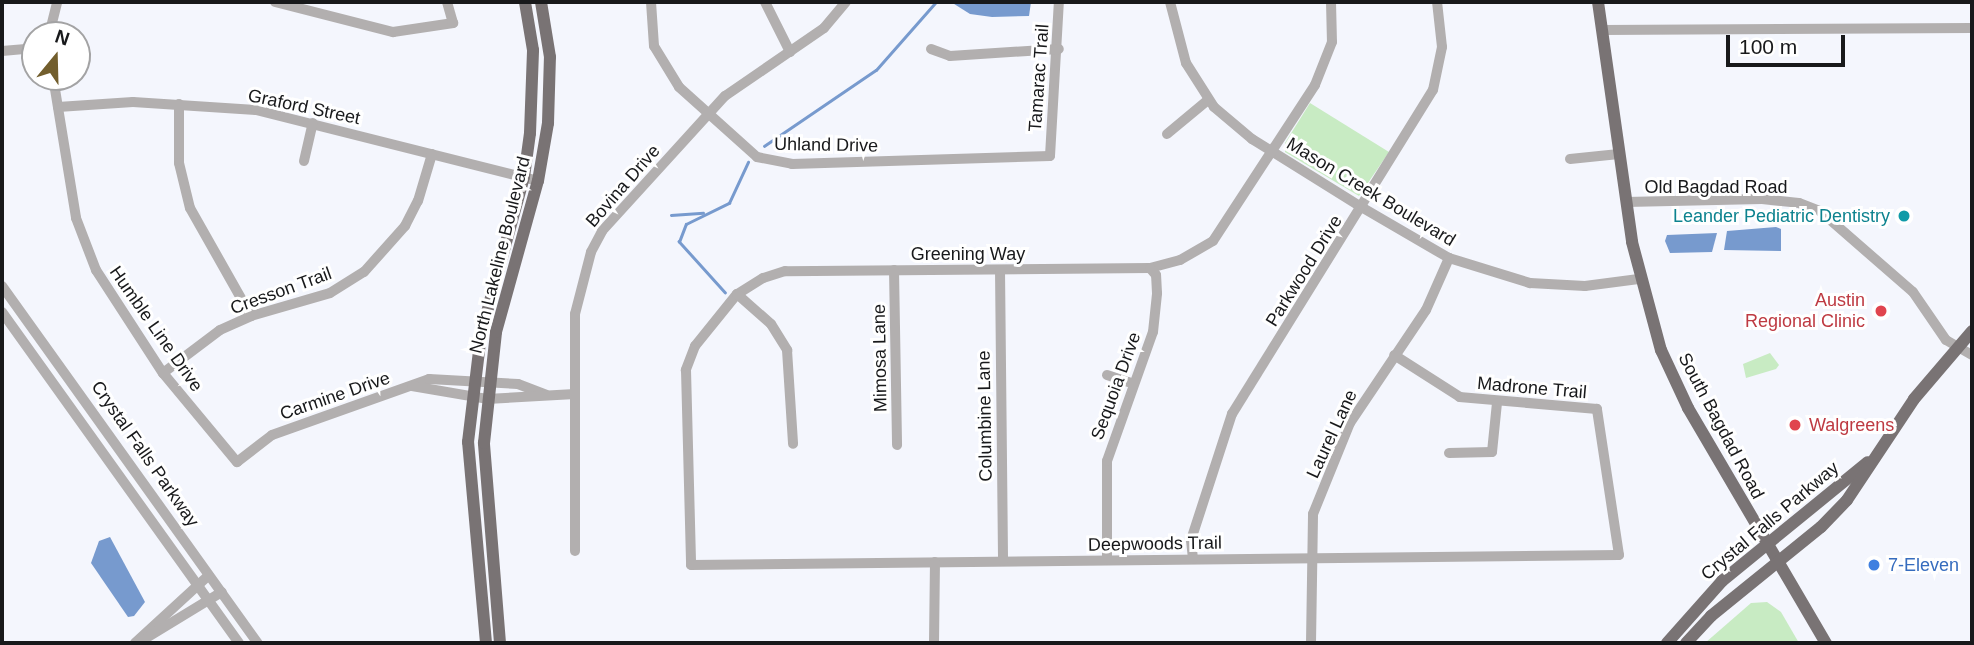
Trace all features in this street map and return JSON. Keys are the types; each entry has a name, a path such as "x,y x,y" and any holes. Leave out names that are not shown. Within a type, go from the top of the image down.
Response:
{"main road":[{"name":"North Lakeline Boulevard","path":"486,643 471,502 471,398 494,277 524,177 534,90 525,2"},
{"name":"North Lakeline Boulevard","path":"500,643 485,491 488,381 496,332 538,181 548,123 550,57 541,2"},
{"name":"South Bagdad Road","path":"1598,2 1639,279 1674,379 1767,545 1826,643"},
{"name":"Crystal Falls Parkway","path":"1686,643 1711,616 1778,562 1847,500 1871,459 1956,346 1972,331"},
{"name":"Crystal Falls Parkway","path":"1667,643 1721,581 1871,459"},
{"path":"1699,606 1711,616"}],"street":[{"path":"52,21 57,2"},
{"path":"282,2 393,32 453,23 447,2"},
{"name":"Uhland Drive","path":"651,2 654,46 666,69 743,147 771,162 1050,156"},
{"path":"765,2 790,52"},
{"name":"Bovina Drive","path":"575,551 575,314 591,252 602,231 708,114 744,82 824,28 846,2"},
{"name":"Tamarac Trail","path":"1050,156 1059,49 1059,2"},
{"name":"Mason Creek Boulevard","path":"1170,2 1181,51 1208,100 1232,125 1363,208 1449,258 1530,283 1585,286 1639,279"},
{"name":"Greening Way","path":"691,565 686,370 695,346 737,294 762,278 785,271 1150,268 1180,261 1213,241 1273,153 1325,65 1333,31 1331,2"},
{"name":"Parkwood Drive","path":"1193,559 1191,540 1232,414 1363,208 1438,76 1442,47 1437,2"},
{"path":"1602,30 1972,28"},
{"path":"2,51 21,49"},
{"path":"931,49 950,56 1059,49"},
{"name":"Humble Line Drive","path":"55,91 76,218 96,270 163,373 237,462"},
{"path":"1167,134 1208,100"},
{"name":"Graford Street","path":"58,107 89,102 179,104 256,110 538,181"},
{"path":"179,104 179,163 190,208 251,316"},
{"path":"304,161 313,123"},
{"path":"1570,159 1619,153"},
{"name":"Cresson Trail","path":"163,373 220,330 251,316 330,293 364,272 405,226 418,201 432,154"},
{"name":"Old Bagdad Road","path":"1626,202 1762,199 1820,211 1913,292 1946,340 1972,355"},
{"name":"Laurel Lane","path":"1311,643 1312,514 1350,423 1426,310 1449,258"},
{"name":"Sequoia Drive","path":"1107,560 1107,461 1156,319 1157,279 1150,268"},
{"name":"Mimosa Lane","path":"894,270 897,445"},
{"name":"Columbine Lane","path":"1000,270 1003,561"},
{"name":"Crystal Falls Parkway","path":"2,286 258,643"},
{"path":"737,294 771,324 787,349 793,444"},
{"name":"Crystal Falls Parkway","path":"2,312 239,643"},
{"name":"Madrone Trail","path":"1394,355 1449,392 1497,403 1597,409 1619,555"},
{"path":"1107,375 1134,384"},
{"name":"Carmine Drive","path":"237,462 272,435 411,386 447,377 488,381 546,395"},
{"name":"Carmine Drive","path":"411,386 487,399 575,394"},
{"path":"1449,453 1492,452 1497,403"},
{"name":"Deepwoods Trail","path":"691,565 1619,555"},
{"path":"934,643 935,562"},
{"path":"136,643 209,575"},
{"path":"136,643 222,592"}],"green space":[{"path":"1310,103 1389,152 1359,196 1285,152 1285,143"},
{"path":"1770,353 1779,365 1776,369 1746,378 1743,364"},
{"path":"1767,602 1781,612 1799,643 1705,643 1751,603"}],"water":[{"path":"951,2 1031,2 1029,16 992,17 970,14"},
{"path":"1776,227 1781,229 1781,251 1724,250 1727,231"},
{"path":"1717,233 1712,252 1670,253 1665,241 1667,235"},
{"path":"110,537 145,602 134,616 128,617 91,563 99,541"}],"waterway":[{"path":"764,146 876,70 936,2"},
{"path":"725,293 679,242 686,224 729,203 748,162"},
{"path":"671,215 703,213"}],"place":[{"name":"Leander Pediatric Dentistry","path":"1904,216"},
{"name":"Austin Regional Clinic","path":"1881,311"},
{"name":"Walgreens","path":"1795,425"},
{"name":"7-Eleven","path":"1874,565"}]}
